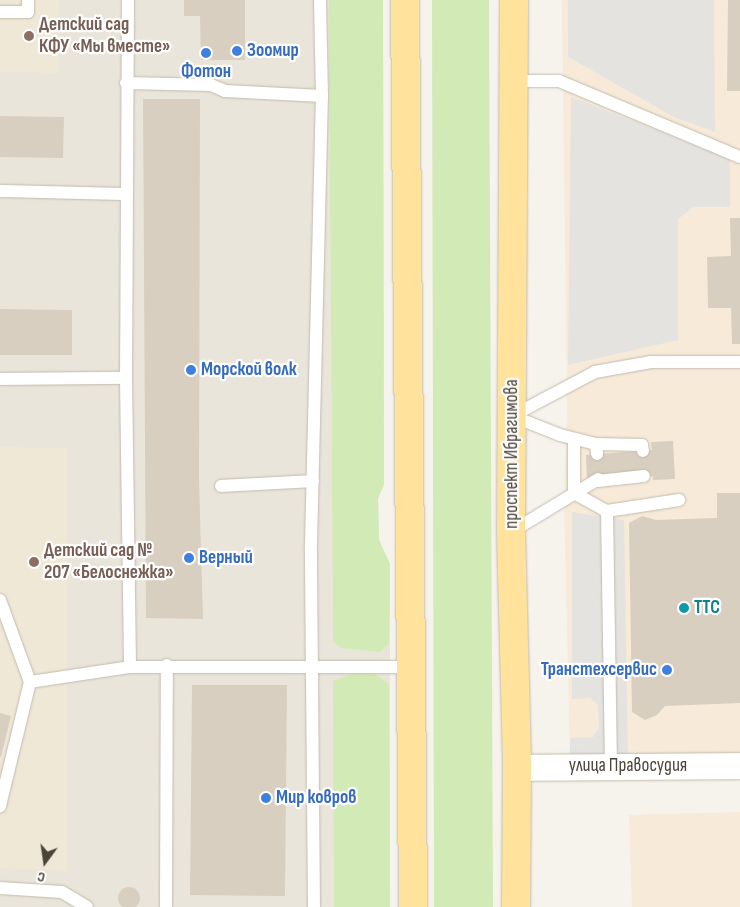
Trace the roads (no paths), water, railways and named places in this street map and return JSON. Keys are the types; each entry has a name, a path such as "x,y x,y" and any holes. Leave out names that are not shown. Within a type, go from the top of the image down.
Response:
{"main road":[{"path":"405,0 413,907"},
{"name":"проспект Ибрагимова","path":"514,0 516,81 511,532 517,768 516,907"}],"street":[{"name":"улица Правосудия","path":"517,768 740,766"}],"lane":[{"path":"0,12 28,12 28,0"},
{"path":"128,0 126,83 126,378 130,668"},
{"path":"314,907 311,666 313,481 322,96 320,0"},
{"path":"516,81 559,81 740,157"},
{"path":"126,83 211,85 224,91 322,96"},
{"path":"0,191 126,194"},
{"path":"512,416 594,372 650,362 740,362"},
{"path":"0,379 126,378"},
{"path":"512,416 596,449 619,449 642,445 642,451"},
{"path":"574,440 574,493"},
{"path":"511,532 598,480 644,479 644,476"},
{"path":"222,486 313,481"},
{"path":"574,493 607,511 679,500"},
{"path":"607,511 611,767"},
{"path":"0,600 30,682 0,806"},
{"path":"30,682 130,668 167,665 411,667"},
{"path":"166,907 167,665"},
{"path":"0,888 62,892 87,907"}],"place":[{"name":"Детский сад КФУ «Мы вместе»","path":"29,36"},
{"name":"Зоомир","path":"237,51"},
{"name":"Фотон","path":"206,53"},
{"name":"Морской волк","path":"191,370"},
{"name":"Верный","path":"189,558"},
{"name":"Детский сад № 207 «Белоснежка»","path":"34,562"},
{"name":"ТТС","path":"684,608"},
{"name":"Транстехсервис","path":"667,670"},
{"name":"Мир ковров","path":"266,798"}]}
